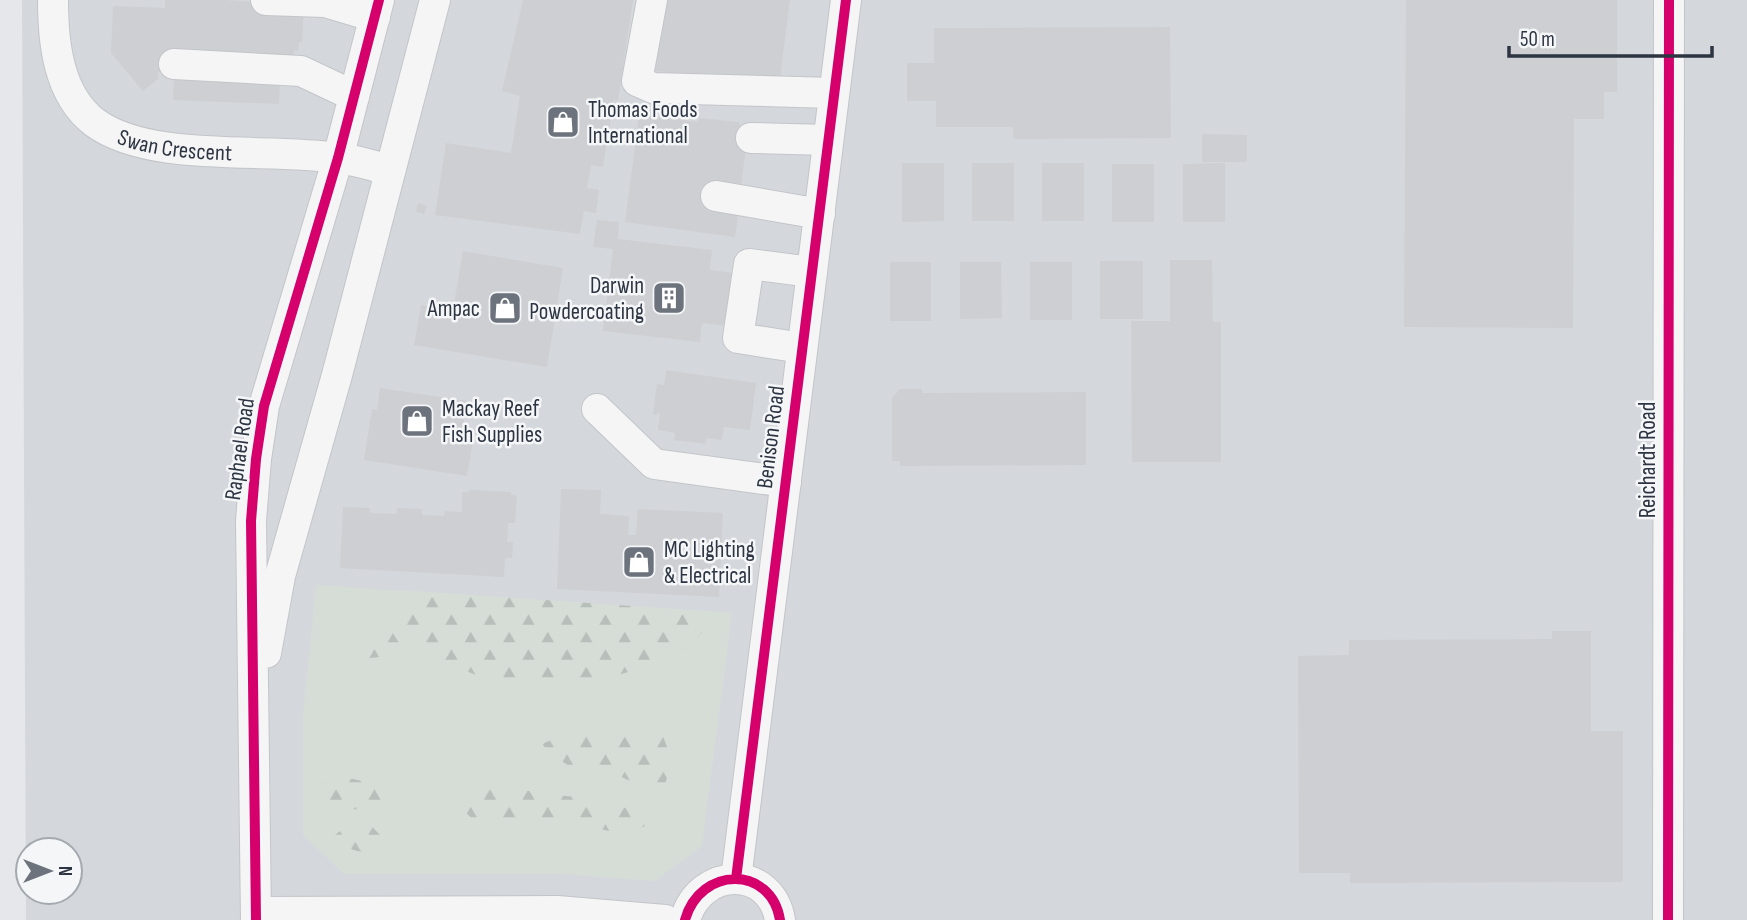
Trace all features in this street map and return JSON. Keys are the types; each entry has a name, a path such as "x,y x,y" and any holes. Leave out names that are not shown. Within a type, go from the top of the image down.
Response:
{"street":[{"name":"Swan Crescent","path":"53,0 57,62 73,97 93,121 124,139 159,147 338,158 390,170"},
{"path":"266,0 325,2 377,9"},
{"name":"Raphael Road","path":"254,711 280,576 337,375 435,0"},
{"path":"652,0 637,81 653,88 834,93"},
{"name":"Benison Road","path":"736,879 846,0"},
{"name":"Reichardt Road","path":"1668,920 1669,0"},
{"name":"Raphael Road","path":"256,916 251,521 260,432 264,406 338,158 377,9"},
{"path":"174,64 301,71 354,96"},
{"path":"751,138 828,140"},
{"path":"716,196 820,214"},
{"path":"803,348 738,338 749,264 812,272"},
{"path":"597,409 654,464 786,482"},
{"path":"684,920 696,895 707,886 721,880 736,879 751,882 764,890 774,902 780,920"},
{"path":"256,916 557,911 665,920"}],"shaded area":[{"path":"22,0 1747,0 1747,920 26,920 26,906 84,906 84,836 26,836"}],"green space":[{"path":"316,585 732,613 702,846 655,881 561,874 344,874 303,835 303,713"},
{"path":"400,590 718,612 691,646 625,673 587,682 486,679 456,667 423,661 408,642 402,619"},
{"path":"391,630 399,643 396,655 353,660 348,646 373,641 383,631"},
{"path":"588,729 628,736 662,734 670,762 663,789 628,780 610,772 574,769 552,755 542,744 570,732"},
{"path":"344,777 394,791 395,802 386,807 353,809 330,805 315,788 322,782 335,783"},
{"path":"505,784 539,794 611,803 644,814 645,826 633,832 609,831 583,825 528,823 503,818 474,820 465,812 466,792 479,785"},
{"path":"357,818 373,828 385,842 380,850 367,852 349,848 335,835"}],"building":[{"path":"165,0 225,0 304,5 302,42 299,42 298,51 294,50 293,57 168,50 166,72 158,72 158,79 143,91 111,53 113,6 165,8"},
{"name":"Thomas Foods International","path":"523,0 633,0 618,101 614,100 603,167 591,165 587,188 599,190 596,213 584,211 580,234 435,215 446,143 511,153 520,96 502,91"},
{"path":"665,0 790,0 779,87 655,71"},
{"path":"1406,0 1617,0 1617,92 1604,92 1604,119 1574,119 1573,328 1404,327"},
{"path":"1170,27 1171,138 1014,139 1013,127 936,127 936,101 907,101 907,63 934,63 934,28"},
{"path":"174,75 280,81 279,104 173,100"},
{"path":"639,115 698,122 699,118 738,122 748,134 741,185 713,182 739,209 735,237 625,222"},
{"path":"1202,134 1247,135 1247,162 1202,162"},
{"path":"902,163 944,163 944,221 902,222"},
{"path":"972,163 1014,163 1014,221 972,221"},
{"path":"1042,163 1084,163 1084,221 1042,221"},
{"path":"1225,163 1225,222 1183,222 1183,164"},
{"path":"1112,164 1154,164 1154,222 1112,222"},
{"path":"418,203 427,206 424,214 416,212"},
{"name":"Darwin Powdercoating","path":"597,220 619,222 618,239 712,250 710,270 733,273 727,326 702,323 700,342 603,331 613,249 593,247"},
{"name":"Ampac","path":"463,251 563,268 547,367 414,345 421,305 453,310"},
{"path":"1170,260 1212,260 1213,322 1221,322 1221,462 1132,462 1131,321 1170,321"},
{"path":"1100,261 1143,261 1143,319 1100,319"},
{"path":"890,262 931,262 931,321 890,321"},
{"path":"960,262 1001,262 1002,318 960,319"},
{"path":"1030,262 1072,262 1072,320 1030,320"},
{"path":"666,370 756,383 750,430 724,427 722,440 706,438 706,444 674,440 675,433 658,430 660,413 653,415 657,384 664,385"},
{"name":"Mackay Reef Fish Supplies","path":"380,388 467,401 462,433 474,435 467,476 364,460 372,409 377,410"},
{"path":"900,389 922,389 922,393 1086,392 1086,465 900,466 900,461 892,461 892,398"},
{"name":"MC Lighting & Electrical","path":"561,489 601,490 600,514 629,516 628,535 636,535 638,509 723,513 719,597 557,589"},
{"path":"462,492 511,492 511,495 517,496 515,523 508,523 507,542 513,542 512,558 505,558 504,577 340,568 343,507 370,508 370,513 396,514 397,508 422,509 422,515 444,516 445,511 462,512"},
{"path":"1552,631 1591,631 1591,731 1623,731 1623,882 1350,883 1350,873 1299,873 1298,656 1349,655 1349,640 1552,639"}],"cycle path":[{"path":"256,920 251,521 256,459 264,406 338,158 379,0"},
{"path":"736,879 846,0"},
{"path":"1668,920 1669,0"},
{"path":"685,920 693,902 705,889 719,882 735,879 750,882 763,889 774,902 780,920"}],"place":[{"name":"Thomas Foods International","path":"563,122"},
{"name":"Darwin Powdercoating","path":"669,298"},
{"name":"Ampac","path":"505,308"},
{"name":"Mackay Reef Fish Supplies","path":"417,421"},
{"name":"MC Lighting & Electrical","path":"639,562"}]}
